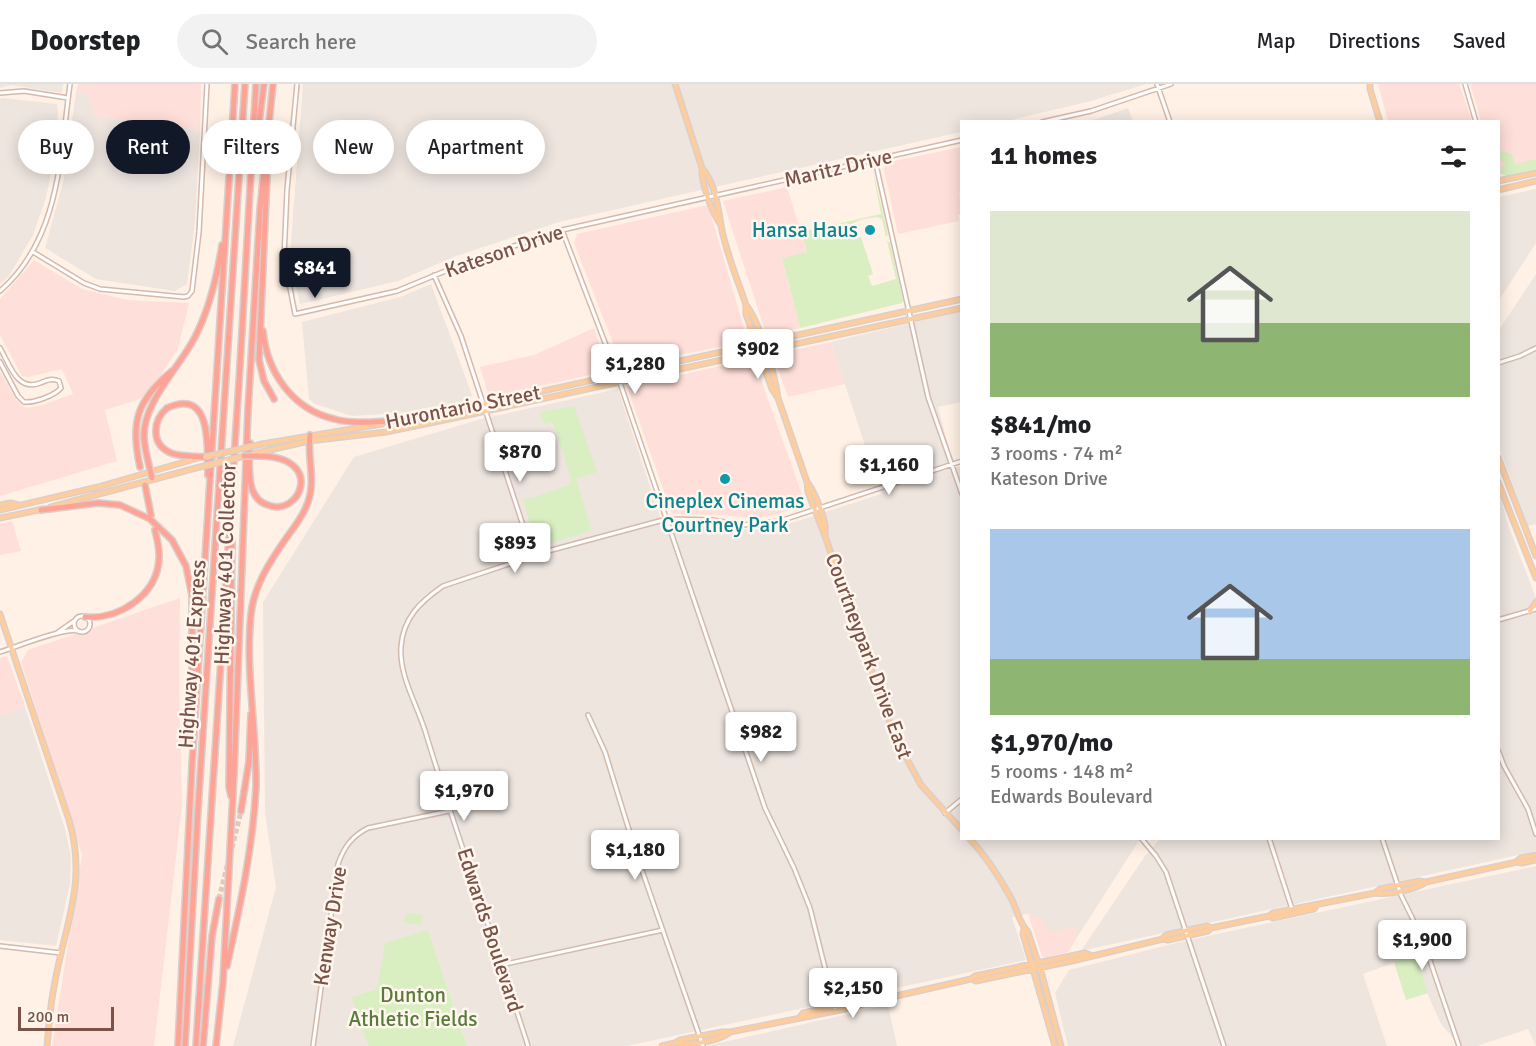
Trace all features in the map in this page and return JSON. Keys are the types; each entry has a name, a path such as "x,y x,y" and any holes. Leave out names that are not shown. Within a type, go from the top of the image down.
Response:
{"highway":[{"name":"Highway 401 Collector","path":"176,1046 235,84"},
{"name":"Highway 401 Express","path":"185,1046 245,84"},
{"name":"Highway 401 Express","path":"196,1046 256,84"},
{"path":"250,176 255,165 264,84"},
{"name":"Highway 401 Collector","path":"270,120 273,84"},
{"name":"Highway 401 Collector","path":"216,1046 223,982 248,410 264,174"},
{"path":"267,174 259,360 264,381 274,399"},
{"path":"152,478 144,438 147,418 159,393 196,335 213,293 227,211"},
{"path":"262,304 264,342 269,363 281,383 300,404 335,420 364,422 418,419"},
{"path":"140,467 135,434 137,416 154,388 178,366"},
{"path":"205,457 171,453 165,450 158,441 156,423 167,408 184,404 195,408 204,419 208,478 211,485"},
{"path":"244,456 261,454 285,459 296,467 301,488 296,498 291,503 282,506 269,506 257,499 250,475 250,429 248,410"},
{"path":"223,982 248,862 254,821 255,744 250,628 252,603 262,577 308,502 312,476 309,438"},
{"path":"232,484 228,700 229,787 232,804"},
{"path":"145,485 151,515"},
{"path":"41,510 98,503 120,506 139,513 157,524 180,553 188,573 192,595 192,765"},
{"path":"85,617 100,617 125,609 146,591 158,566 159,550 155,530"},
{"path":"241,811 249,761 252,691"},
{"path":"203,1046 212,936 219,899"}],"main road":[{"path":"675,84 702,168 702,176 716,218 721,225"},
{"path":"1365,84 1370,86 1379,120"},
{"path":"702,168 707,174 715,196 721,215 721,225 746,305"},
{"path":"1500,182 1536,173"},
{"path":"1500,190 1536,181"},
{"name":"Hurontario Street","path":"205,457 262,444 418,419 960,299"},
{"name":"Courtneypark Drive East","path":"746,305 752,312 807,482 808,492 816,508 894,735 921,785 960,828"},
{"name":"Courtneypark Drive East","path":"746,305 746,314 759,352 772,389 778,397"},
{"name":"Hurontario Street","path":"261,454 309,438 386,432 960,308"},
{"path":"0,518 41,510 152,478 244,456"},
{"path":"0,510 98,487 196,457"},
{"path":"1500,462 1536,556"},
{"path":"1500,487 1522,542 1534,565 1536,578"},
{"path":"0,505 10,503 20,506"},
{"path":"1522,542 1529,539"},
{"path":"1530,611 1536,602"},
{"path":"0,614 70,822 78,866 76,889 53,988 47,1046"},
{"path":"971,840 992,866 1011,897 1024,928 1028,932 1054,1046"},
{"path":"1517,862 1521,858 1536,855"},
{"path":"662,1046 680,1040 702,1041 724,1036 730,1032 800,1017 805,1018 835,1009 971,979 975,976 1036,966 1085,953 1090,955 1163,939 1168,940 1186,933 1208,931 1212,928 1269,916 1273,913 1292,911 1313,904 1318,905 1375,893 1381,894 1517,862 1536,860"},
{"path":"1036,966 1061,1046"}],"street":[{"path":"0,291 16,276 33,252 50,214 70,84"},
{"path":"33,252 84,283 100,289 184,297 190,295 199,232 207,84"},
{"name":"Kateson Drive","path":"297,84 287,190 284,257 295,314 388,294 472,260 562,230 715,196"},
{"path":"1051,120 1091,111 1158,86 1171,84"},
{"path":"1465,84 1475,120"},
{"path":"1158,86 1169,120"},
{"path":"0,93 24,91 68,98"},
{"name":"Maritz Drive","path":"715,196 960,140"},
{"path":"875,159 928,397 960,489"},
{"path":"562,230 618,374 765,808 812,912 835,1009"},
{"path":"434,275 461,336 533,556"},
{"path":"0,348 18,379 29,386 54,379 59,381 61,386 57,392 27,402 20,399 0,362"},
{"path":"1500,362 1536,348"},
{"path":"11,382 18,379"},
{"name":"Edwards Boulevard","path":"528,1046 449,812 425,730 402,667 403,634 410,615 443,586 589,539 667,519 712,520 743,525 780,521 960,462"},
{"path":"1500,619 1536,609"},
{"path":"0,652 73,630 85,632 89,628 89,622 85,617 79,617 56,634"},
{"path":"74,621 74,627 78,632"},
{"path":"588,715 605,752 637,856 702,1041"},
{"path":"1500,755 1528,809 1536,834"},
{"path":"945,813 960,802"},
{"name":"Kenway Drive","path":"313,1046 338,864 344,848 357,834 368,828 449,812"},
{"path":"1143,840 1166,872 1224,1046"},
{"path":"1270,840 1292,911"},
{"path":"1383,840 1399,888 1423,940 1459,1046"},
{"path":"501,965 663,930"},
{"path":"0,946 61,953"}],"shaded area":[{"path":"0,84 63,84 62,93 11,85 0,88"},
{"path":"78,84 201,84 200,130 190,129 190,120 125,120 95,116 88,94 76,92"},
{"path":"303,84 1146,84 1091,101 1011,120 960,120 960,132 559,222 456,256 398,281 300,304 290,256 296,174 301,174 300,120"},
{"path":"1378,84 1459,84 1472,120 1388,120"},
{"path":"1470,84 1536,84 1536,169 1507,176 1500,173 1500,120 1481,120"},
{"path":"76,92 88,94 95,116 125,120 106,120 106,174 190,174 190,129 200,130 195,222 187,284 175,291 96,279 45,248 65,174 94,174 94,120 72,120"},
{"path":"0,99 57,104 58,112 57,120 18,120 18,174 51,174 46,198 33,235 9,276 0,284"},
{"path":"1128,108 1133,120 1090,120"},
{"path":"960,147 959,221 898,234 884,169 885,163"},
{"path":"787,187 807,252 782,259 800,328 766,334 723,201"},
{"path":"1536,189 1536,243 1500,298 1500,197"},
{"path":"708,205 747,338 745,342 622,366 574,243 577,234"},
{"path":"34,260 82,289 127,300 189,303 178,348 159,378 140,399 105,410 117,461 0,496 0,371 16,400 26,408 73,394 62,369 28,377 22,376 0,335 0,299"},
{"path":"1536,274 1536,524 1528,526 1500,450 1500,328"},
{"path":"431,284 472,395 469,400 400,413 352,416 315,404 309,399 302,322 400,297"},
{"path":"960,311 960,402 938,407 954,468 960,467 960,840 1139,840 1076,939 1075,927 1050,932 1042,918 1028,914 1012,917 1026,960 627,1046 467,1046 428,930 377,989 353,997 368,1046 233,1046 276,887 265,813 263,602 354,457 481,419 618,389 664,529 699,524 751,530 782,526 881,494 831,342"},
{"path":"594,328 608,371 489,397 480,367 534,355"},
{"path":"831,342 845,384 788,397 774,357 776,354"},
{"path":"747,360 756,366 804,500 801,506 778,514 756,518 672,514 627,387"},
{"path":"1500,496 1508,525 1536,598 1536,851 1081,951 1145,856 1159,840 1500,840"},
{"path":"12,521 21,551 0,555 0,524"},
{"path":"180,598 179,684 182,805 154,1046 52,1046 82,855 21,662 28,650"},
{"path":"7,656 25,707 0,716 0,658"},
{"path":"25,707 65,829 71,856 70,884 56,946 0,940 0,716"},
{"path":"1536,866 1536,1046 1528,1029 1477,1046 1460,1046 1441,1024 1427,993 1415,955 1363,974 1387,1046 1068,1046 1055,993 1069,970 1180,942"},
{"path":"1028,914 1075,927 1076,939 1068,952 1045,958 1042,956"},
{"path":"888,1005 897,1046 706,1046"}],"green space":[{"path":"1500,151 1512,154 1515,166 1500,160"},
{"path":"1536,159 1536,169 1507,176 1500,173 1504,164 1516,166 1516,164"},
{"path":"872,167 888,234 886,237 882,219 877,217 853,223 853,238 861,237 873,274 868,276 872,286 896,279 887,241 890,243 902,303 800,328 782,258 807,252 801,232 881,214"},
{"path":"574,406 597,472 576,478 591,530 537,548 523,499 533,498 569,485 572,481 553,422 544,424 540,412"},
{"path":"405,913 423,915 421,925 404,922"},
{"name":"Dunton Athletic Fields","path":"428,930 467,1046 368,1046 352,997 377,989 385,943"},
{"path":"1416,955 1428,993 1406,1000 1394,962"}],"tunnel":[{"path":"232,848 241,811"},
{"path":"219,899 228,862"}],"place":[{"name":"Hansa Haus","path":"870,230"},
{"name":"Cineplex Cinemas Courtney Park","path":"725,479"}]}
